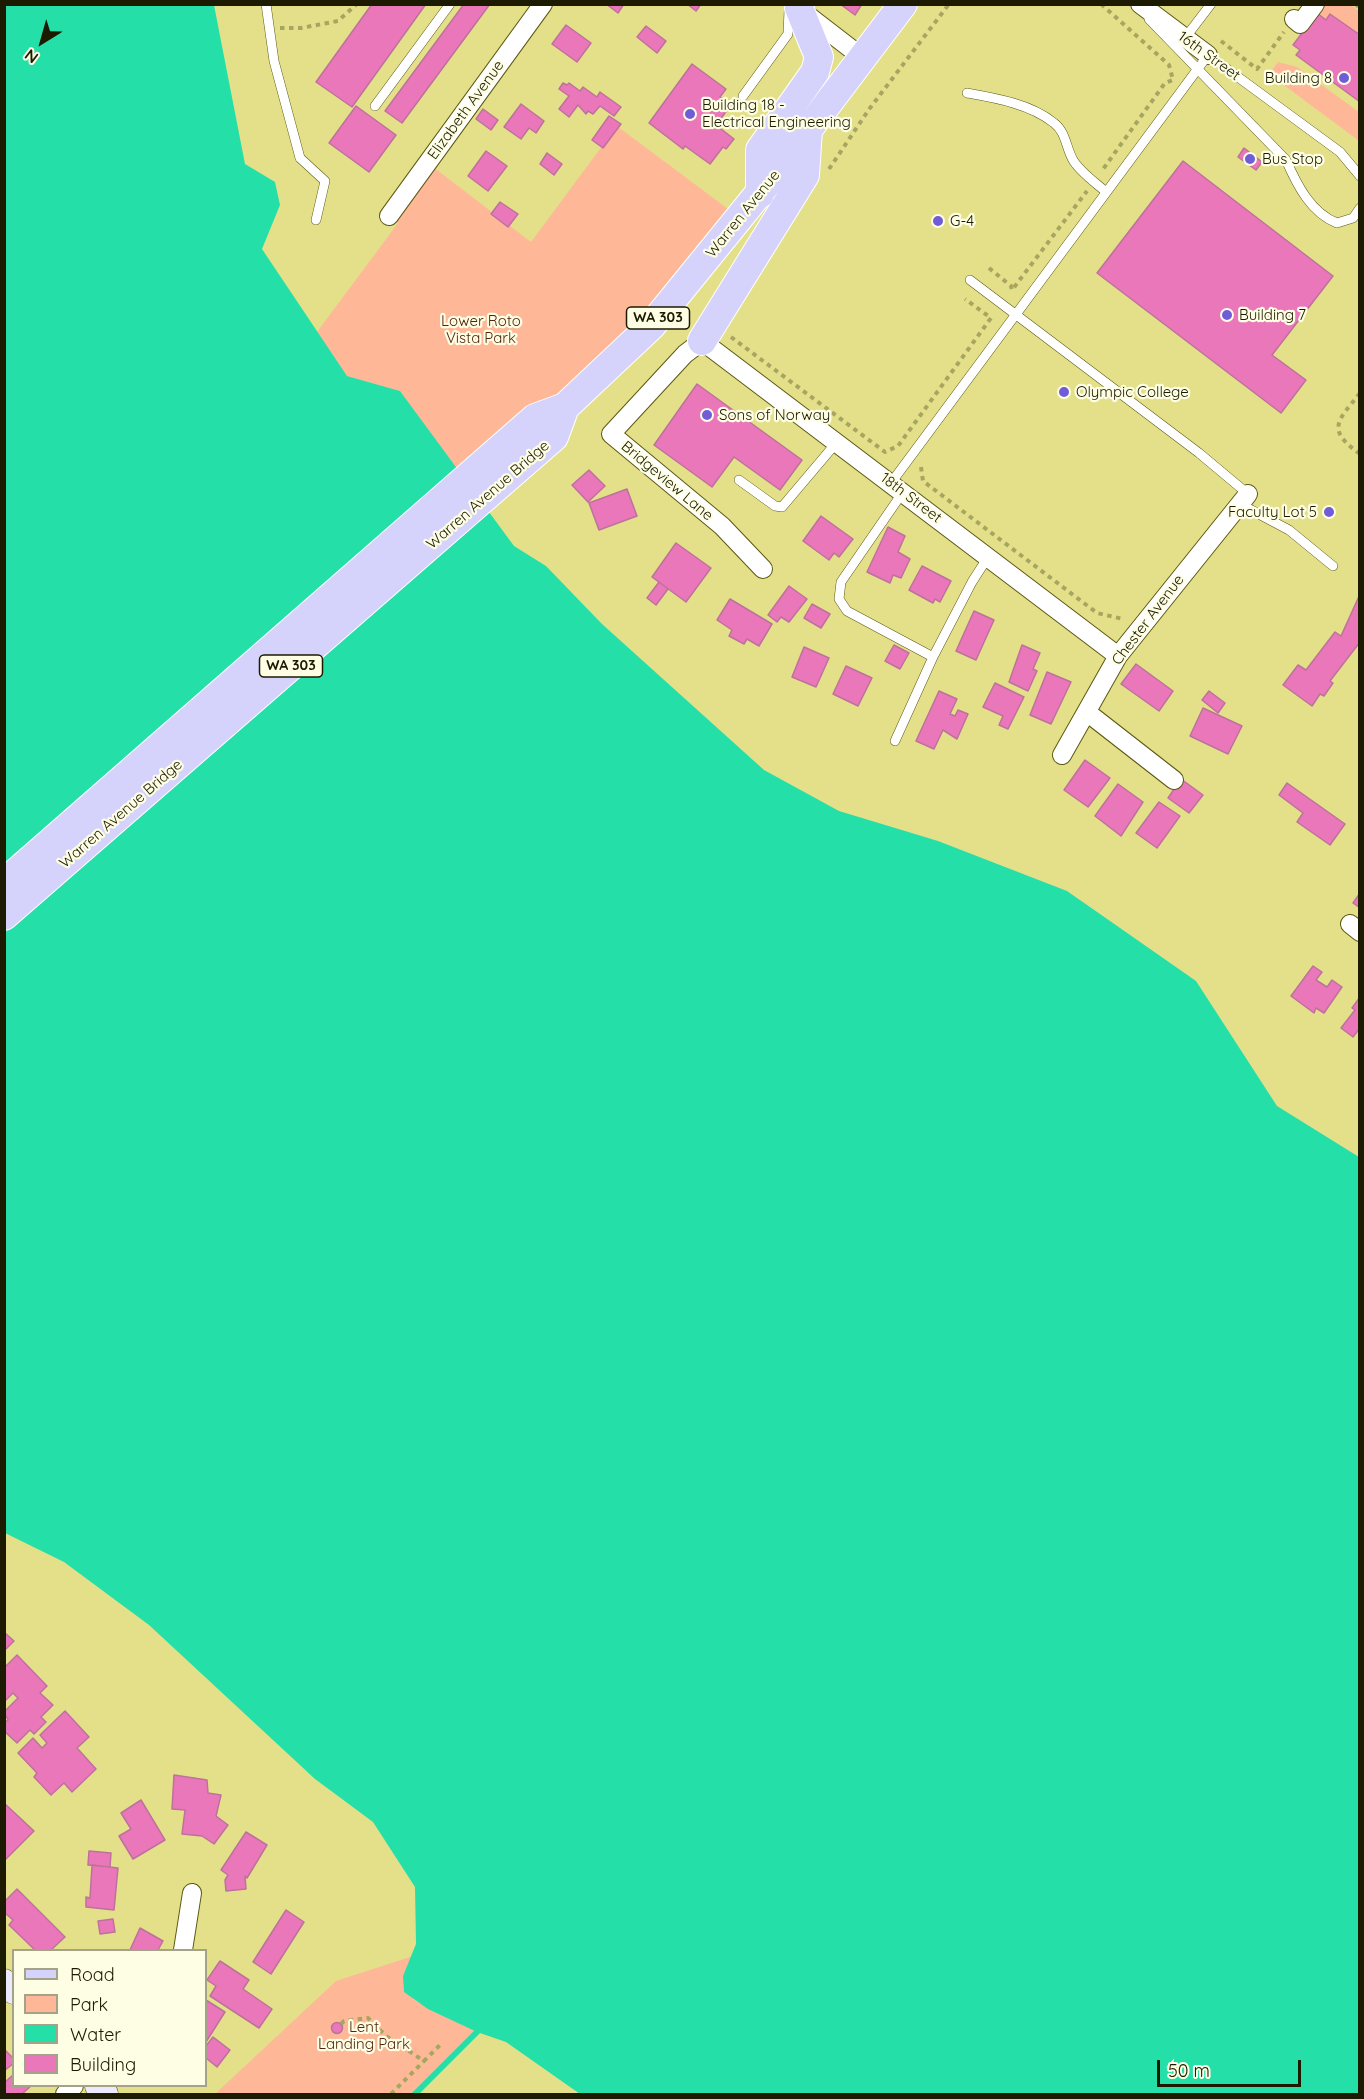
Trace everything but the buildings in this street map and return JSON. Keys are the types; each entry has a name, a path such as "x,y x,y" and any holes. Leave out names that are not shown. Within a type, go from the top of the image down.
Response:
{"main road":[{"name":"Warren Avenue","path":"565,407 652,325 760,194 903,4"},
{"path":"760,194 760,150 815,72 819,57 794,6"},
{"path":"714,337 805,175 808,129"},
{"name":"Warren Avenue Bridge","path":"4,883 535,418 565,407"},
{"name":"Warren Avenue Bridge","path":"4,916 554,437 565,407"}],"street":[{"name":"Elizabeth Avenue","path":"389,216 543,4"},
{"name":"16th Street","path":"1140,4 1208,55"},
{"path":"1314,4 1299,24 1303,28 1321,4"},
{"path":"794,6 863,58"},
{"name":"18th Street","path":"714,337 837,442 1119,656"},
{"name":"Bridgeview Lane","path":"714,337 685,354 611,434 722,526 763,569"},
{"name":"Chester Avenue","path":"1062,755 1119,656 1244,499"},
{"path":"1088,712 1174,780"},
{"path":"183,1949 192,1893"}],"lane":[{"path":"266,4 273,61 300,158 324,181 316,220"},
{"path":"375,106 450,4"},
{"path":"1135,4 1286,160 1294,177 1322,218 1337,223 1353,218 1359,208"},
{"path":"1185,38 1211,4"},
{"path":"743,96 789,34 794,6"},
{"path":"933,657 847,611 839,599 841,582 897,487 1016,314 1208,55"},
{"name":"16th Street","path":"1208,55 1340,152 1359,176"},
{"path":"966,93 1012,104 1056,123 1067,141 1073,160 1106,192"},
{"path":"970,280 1199,453 1244,499 1289,530 1333,566"},
{"path":"739,480 775,506 782,507 837,442"},
{"path":"895,741 933,657 988,557"}],"path":[{"path":"269,28 301,28 338,21 357,4"},
{"path":"824,176 870,108 949,4"},
{"path":"1101,4 1163,58 1173,80 1165,83 1101,172"},
{"path":"1355,4 1359,8"},
{"path":"1198,23 1257,69 1299,24"},
{"path":"989,268 1011,285 1012,290 1088,191"},
{"path":"714,337 885,452 898,446 991,318 965,299"},
{"path":"1359,393 1336,424 1337,432 1344,442 1359,454"},
{"path":"928,459 921,468 923,481 1097,613 1123,619"},
{"path":"341,2024 344,2021 368,2018 386,2036 424,2061"},
{"path":"391,2094 440,2045"}],"green space":[{"path":"1324,5 1351,5 1359,11 1359,35 1331,14 1326,20 1317,13"},
{"path":"1278,62 1297,67 1359,112 1359,141 1269,74"},
{"name":"Lower Roto Vista Park","path":"617,126 740,218 679,293 463,479 400,391 347,376 317,332 398,223 389,216 428,163 531,242"},
{"name":"Lent Landing Park","path":"413,1956 403,1976 414,2000 477,2032 418,2094 215,2094 336,1981"}],"water":[{"path":"4,5 214,5 245,164 275,182 280,205 262,249 347,376 400,391 514,546 546,566 602,624 764,770 839,811 938,841 1067,891 1196,981 1277,1106 1359,1157 1359,2094 580,2094 506,2042 477,2032 428,2009 404,1992 403,1976 416,1944 415,1887 373,1822 315,1779 149,1625 64,1562 5,1533"}],"waterway":[{"path":"415,2094 477,2032"}],"place":[{"name":"Building 8","path":"1344,78"},
{"name":"Building 18 - Electrical Engineering","path":"690,114"},
{"name":"Bus Stop","path":"1250,159"},
{"name":"G-4","path":"938,221"},
{"name":"Building 7","path":"1227,315"},
{"name":"Olympic College","path":"1064,392"},
{"name":"Sons of Norway","path":"707,415"},
{"name":"Faculty Lot 5","path":"1329,512"}]}
